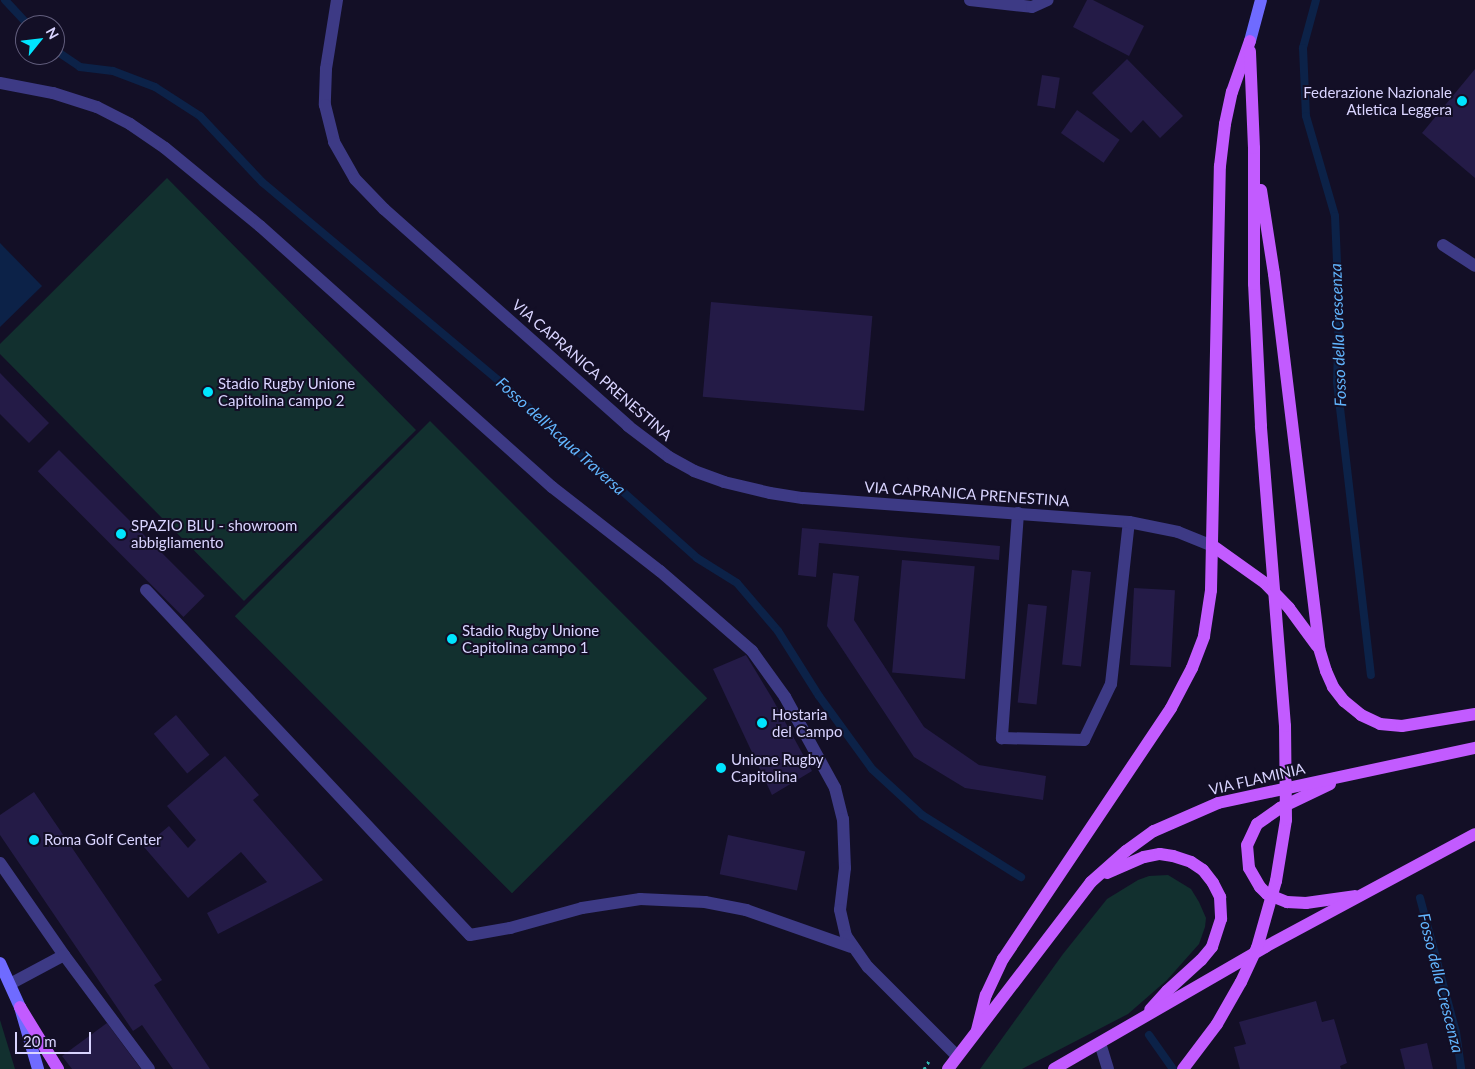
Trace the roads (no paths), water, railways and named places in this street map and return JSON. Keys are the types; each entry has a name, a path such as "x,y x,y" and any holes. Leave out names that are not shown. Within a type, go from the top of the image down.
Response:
{"main road":[{"path":"1182,1069 1217,1024 1241,982 1257,948 1276,881 1286,820 1286,726 1261,426 1254,284 1254,148 1250,42"},
{"path":"977,1030 989,986 1008,951 1162,722 1192,668 1202,645 1209,614 1213,546 1220,166 1225,124 1232,92 1250,42"},
{"path":"1254,148 1274,274 1319,648 1326,671 1337,693 1352,708 1369,720 1402,726 1475,714"},
{"path":"1213,546 1265,583 1289,608 1319,648"},
{"name":"VIA FLAMINIA","path":"948,1069 1091,882 1126,851 1143,839 1200,809 1253,794 1475,748"},
{"path":"1346,776 1266,816 1251,833 1246,855 1249,868 1260,887 1267,894 1287,902 1306,903 1364,896"},
{"path":"1054,1069 1265,947 1364,896 1475,834"},
{"path":"1091,882 1131,862 1160,854 1192,862 1209,877 1217,890 1222,912 1218,932 1212,947 1143,1017"},
{"path":"20,1007 58,1069"}],"street":[{"name":"VIA CAPRANICA PRENESTINA","path":"337,0 326,69 325,105 334,142 349,171 380,206 656,449 694,471 755,491 803,498 1129,522 1162,528 1213,546"},
{"path":"970,0 1032,7 1048,0"},
{"path":"1250,42 1261,0"},
{"path":"0,83 53,93 96,107 130,124 165,148 260,226 552,487 660,571 752,651 790,705 835,788 842,809 845,868 841,919 846,936 868,967 957,1056"},
{"path":"1443,245 1475,266"},
{"path":"1018,513 1002,738 1084,740 1111,684 1129,522"},
{"path":"146,590 470,935 510,928 582,908 640,899 705,902 746,910 852,947"},
{"path":"0,863 64,955 149,1069"},
{"path":"10,984 64,955"},
{"path":"0,963 20,1007 38,1069"},
{"path":"1100,1043 1108,1069"}],"water":[{"path":"0,243 42,286 0,327"}],"waterway":[{"name":"Fosso dell'Acqua Traversa","path":"5,0 19,15"},
{"name":"Fosso della Crescenza","path":"1316,0 1303,48 1306,116 1335,216 1339,308 1337,382 1371,675"},
{"name":"Fosso dell'Acqua Traversa","path":"65,57 80,67 113,71 155,87 200,116 262,182 498,380 697,558 737,583 778,631 819,696 872,769 922,815 1021,877"},
{"name":"Fosso della Crescenza","path":"1420,898 1456,1032 1461,1069"},
{"name":"Fosso dell'Acqua Traversa","path":"1149,1035 1173,1069"}],"place":[{"name":"Federazione Nazionale Atletica Leggera","path":"1462,101"},
{"name":"Stadio Rugby Unione Capitolina campo 2","path":"208,392"},
{"name":"SPAZIO BLU - showroom abbigliamento","path":"121,534"},
{"name":"Stadio Rugby Unione Capitolina campo 1","path":"452,639"},
{"name":"Hostaria del Campo","path":"762,723"},
{"name":"Unione Rugby Capitolina","path":"721,768"},
{"name":"Roma Golf Center","path":"34,840"}]}
